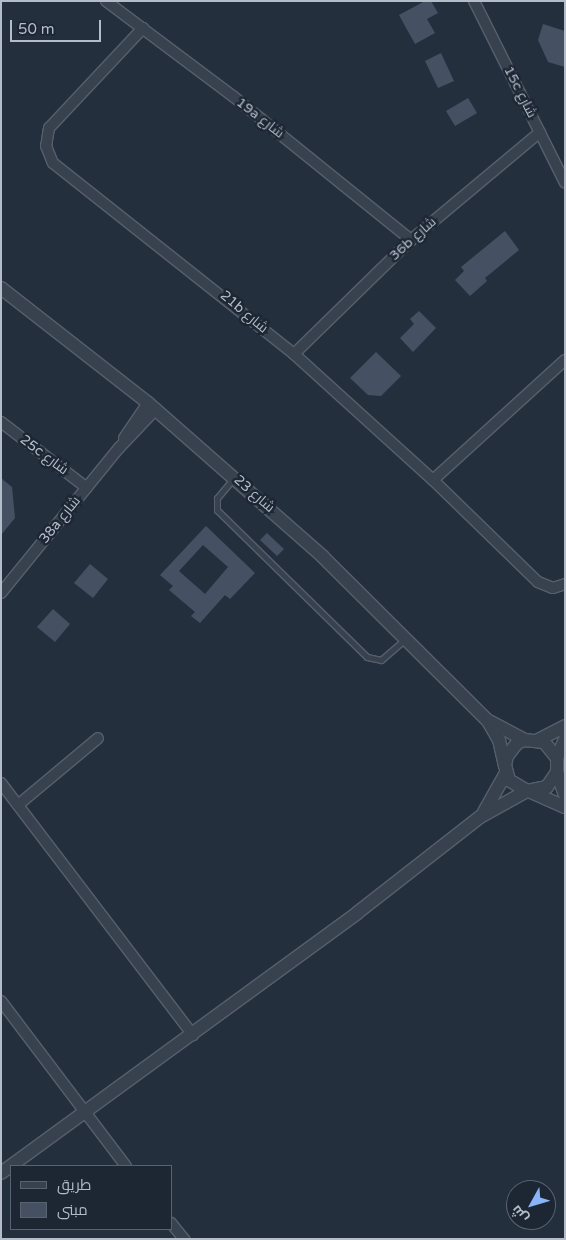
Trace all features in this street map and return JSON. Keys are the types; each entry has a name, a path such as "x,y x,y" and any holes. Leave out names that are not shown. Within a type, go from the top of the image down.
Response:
{"street":[{"name":"19a شارع","path":"106,1 143,28 411,240"},
{"name":"15c شارع","path":"474,1 565,183"},
{"name":"21b شارع","path":"143,28 55,120 46,137 48,155 60,170 294,354 433,480 532,577 553,588 565,584"},
{"name":"36b شارع","path":"294,354 411,240 540,132"},
{"name":"شارع 23","path":"1,288 152,406 234,477 407,638 488,720 499,740 506,769"},
{"path":"433,480 565,360"},
{"name":"38a شارع","path":"1,592 152,406"},
{"name":"25c شارع","path":"1,422 87,488"},
{"name":"شارع 23","path":"488,720 524,740"},
{"path":"538,740 565,726"},
{"path":"18,805 98,738"},
{"path":"565,739 557,758 557,772 565,795"},
{"path":"480,817 506,769 511,749 524,740 538,740 550,746 557,758"},
{"path":"506,769 514,785 565,807"},
{"path":"12,1165 193,1035 480,817 529,792 547,787 557,772"},
{"path":"1,782 193,1035"},
{"path":"1,1001 125,1165"},
{"path":"172,1224 184,1239"}],"lane":[{"path":"234,477 217,498 217,510 367,657 381,660 407,638"}],"building":[{"path":"425,1 431,1 438,13 427,19 435,33 415,44 399,15"},
{"path":"543,24 565,31 565,67 548,62 538,40"},
{"path":"441,53 454,81 438,88 425,61"},
{"path":"468,98 477,113 455,126 446,111"},
{"path":"505,231 519,250 485,278 487,281 470,296 455,280 464,271 461,267"},
{"path":"419,311 436,328 413,352 400,338 414,324 410,319"},
{"path":"376,352 401,376 381,396 368,395 350,378"},
{"path":"1,478 12,487 15,518 1,535"},
{"path":"206,526 255,573 230,599 225,595 200,623 191,616 195,612 169,590 173,586 160,575","holes":["203,545 228,567 205,594 179,571"]},
{"path":"267,533 284,549 277,556 260,540"},
{"path":"90,564 108,579 93,598 74,583"},
{"path":"53,609 70,624 55,642 37,627"}]}
